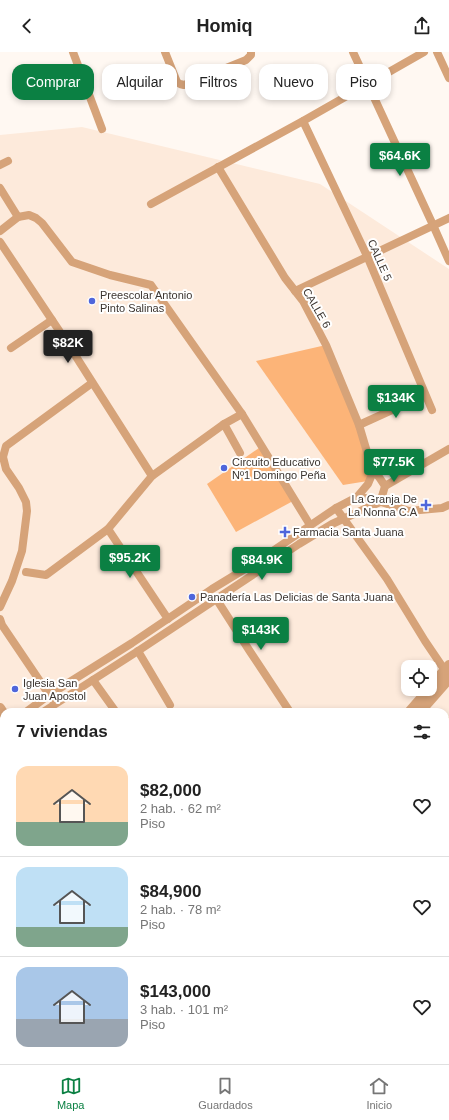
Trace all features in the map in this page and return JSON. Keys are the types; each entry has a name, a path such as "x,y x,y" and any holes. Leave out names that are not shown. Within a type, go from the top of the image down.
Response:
{"street":[{"path":"73,52 102,129"},
{"path":"165,52 177,82 184,85 246,60 251,55 251,52"},
{"path":"353,52 358,64"},
{"path":"391,71 424,52"},
{"path":"437,52 449,78"},
{"path":"151,204 341,100"},
{"path":"375,100 449,261"},
{"name":"CALLE 5","path":"303,121 367,256 432,410"},
{"path":"0,165 8,161"},
{"name":"CALLE 6","path":"218,167 285,278 303,301 326,345 359,424 373,472"},
{"path":"0,188 18,217"},
{"path":"0,231 18,217 29,216 36,218 42,223 72,262 110,275 151,285 242,414 310,525"},
{"path":"295,291 449,218"},
{"path":"0,242 152,476"},
{"path":"11,348 52,320"},
{"path":"0,607 12,581 22,551 27,511 26,502 6,468 3,457 6,446 92,383"},
{"path":"359,424 425,395"},
{"path":"26,572 46,575 108,529 152,476 224,424 242,414"},
{"path":"224,424 240,453"},
{"path":"384,486 449,449"},
{"path":"31,708 212,589 258,561 336,508 357,497 368,484 373,472 379,477 384,486 380,502 344,519 299,544 217,600 49,708"},
{"path":"357,497 409,511 442,508 449,505"},
{"path":"336,508 387,579 425,641 448,672"},
{"path":"108,529 168,619"},
{"path":"217,600 287,708"},
{"path":"0,619 2,625 55,704"},
{"path":"138,651 170,705"},
{"path":"437,681 448,672"},
{"path":"415,708 448,672"},
{"path":"93,680 113,708"},
{"path":"414,708 423,696"}],"shaded area":[{"name":"Circuito Educativo Nº1 Domingo Peña","path":"82,127 320,184 449,269 449,708 0,708 0,135"},
{"path":"326,345 359,420 374,480 343,485 256,361"},
{"path":"259,448 293,501 236,532 207,484"}],"place":[{"name":"Preescolar Antonio Pinto Salinas","path":"92,301"},
{"name":"Circuito Educativo Nº1 Domingo Peña","path":"224,468"},
{"name":"La Granja De La Nonna C.A","path":"426,505"},
{"name":"Farmacia Santa Juana","path":"285,532"},
{"name":"Panadería Las Delicias de Santa Juana","path":"192,597"},
{"name":"Iglesia San Juan Apostol","path":"15,689"}]}
